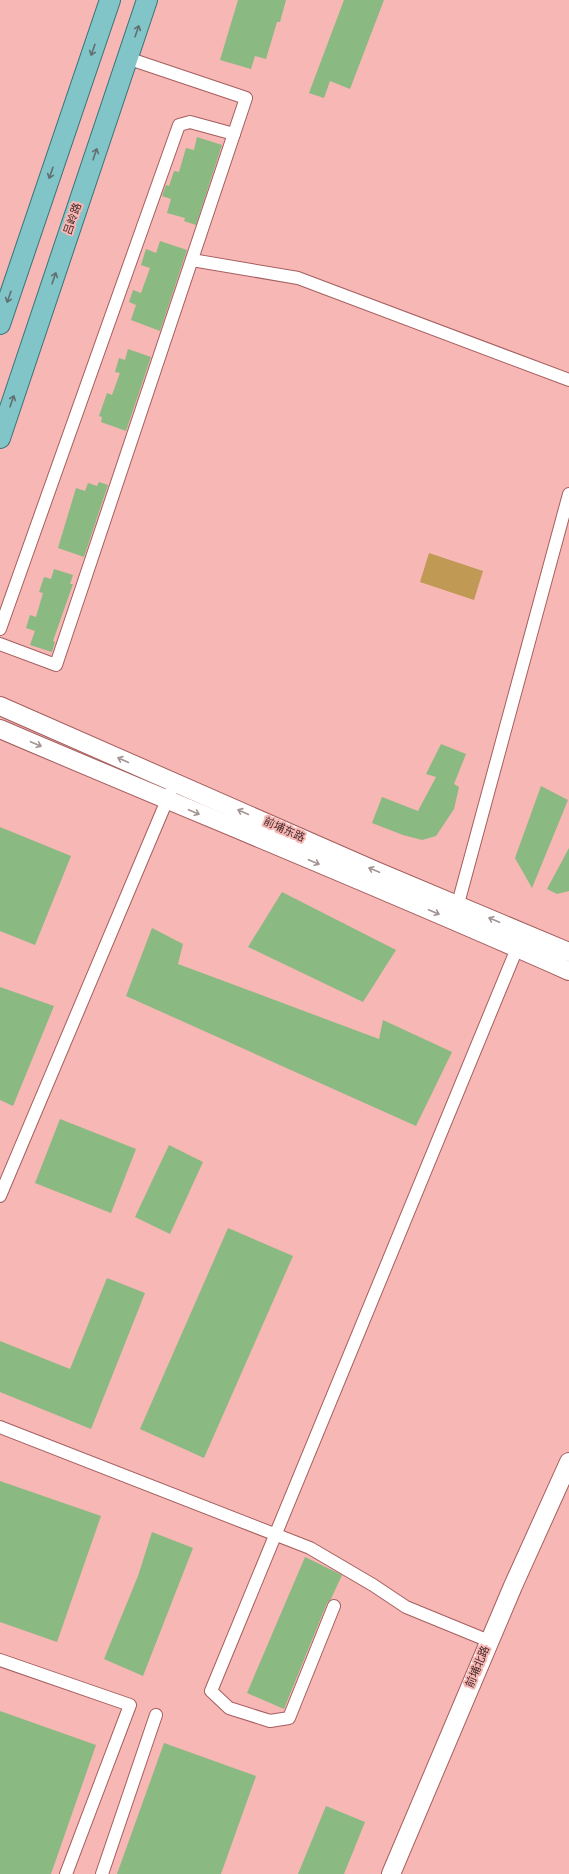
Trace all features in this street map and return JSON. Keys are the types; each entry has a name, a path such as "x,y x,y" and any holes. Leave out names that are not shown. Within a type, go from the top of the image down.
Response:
{"main road":[{"path":"0,324 110,0"},
{"name":"吕岭路","path":"0,438 147,0"},
{"name":"前埔东路","path":"0,706 174,783 456,913"},
{"name":"前埔东路","path":"0,729 167,801 456,913 521,940 569,952"},
{"name":"前埔东路","path":"521,940 569,971"},
{"name":"前埔北路","path":"391,1874 489,1641 569,1462"}],"street":[{"path":"0,644 56,665 246,98 127,58"},
{"path":"0,629 179,125 190,122 234,134"},
{"path":"192,260 298,278 569,380"},
{"path":"456,913 569,494"},
{"path":"0,1196 174,783"},
{"path":"334,1606 289,1718 270,1721 229,1708 211,1691 521,940"},
{"path":"0,1427 310,1548 373,1585 406,1607 489,1641"},
{"path":"0,1660 130,1705 66,1874"},
{"path":"102,1874 156,1715"}],"shaded area":[{"path":"429,553 483,571 474,600 420,582"}],"building":[{"path":"238,0 286,0 280,22 277,22 266,59 255,56 251,69 220,60"},
{"path":"344,0 384,0 350,89 330,81 324,98 309,93"},
{"path":"197,137 222,145 196,225 184,221 185,218 167,213 171,199 162,196 166,185 169,186 174,171 179,172 186,148 194,150"},
{"path":"160,241 187,250 160,331 131,320 136,305 129,302 133,290 141,293 150,268 141,265 146,249 156,253"},
{"path":"128,349 151,357 126,431 101,422 102,417 99,416 107,393 112,395 120,373 115,372 119,358 125,360"},
{"path":"99,482 108,485 84,557 58,548 76,488 85,491 88,483 97,486"},
{"path":"54,569 73,575 70,584 73,584 53,641 55,642 52,652 30,645 35,631 26,628 30,615 36,617 43,593 39,592 44,577 51,579"},
{"path":"441,744 466,754 454,784 459,787 454,809 436,836 422,840 403,835 372,823 382,797 418,811 436,777 426,774"},
{"path":"541,786 568,800 532,888 515,858"},
{"path":"0,827 71,856 35,945 0,931"},
{"path":"569,848 569,891 557,894 547,889"},
{"path":"282,892 396,950 363,1002 248,947"},
{"path":"152,928 183,944 178,964 379,1039 383,1020 452,1052 416,1126 126,996"},
{"path":"0,987 54,1006 13,1106 0,1100"},
{"path":"60,1119 136,1149 111,1213 35,1183"},
{"path":"169,1145 203,1162 170,1234 135,1217"},
{"path":"228,1228 293,1256 204,1458 140,1429"},
{"path":"107,1278 145,1293 91,1429 0,1392 0,1341 70,1369"},
{"path":"0,1481 101,1516 57,1642 0,1622"},
{"path":"152,1532 193,1548 143,1676 104,1659 138,1576"},
{"path":"305,1557 342,1575 331,1599 327,1603 284,1709 247,1693"},
{"path":"0,1711 96,1745 51,1874 0,1874"},
{"path":"164,1743 256,1776 221,1874 117,1874"},
{"path":"326,1806 365,1822 344,1874 298,1874"}]}
